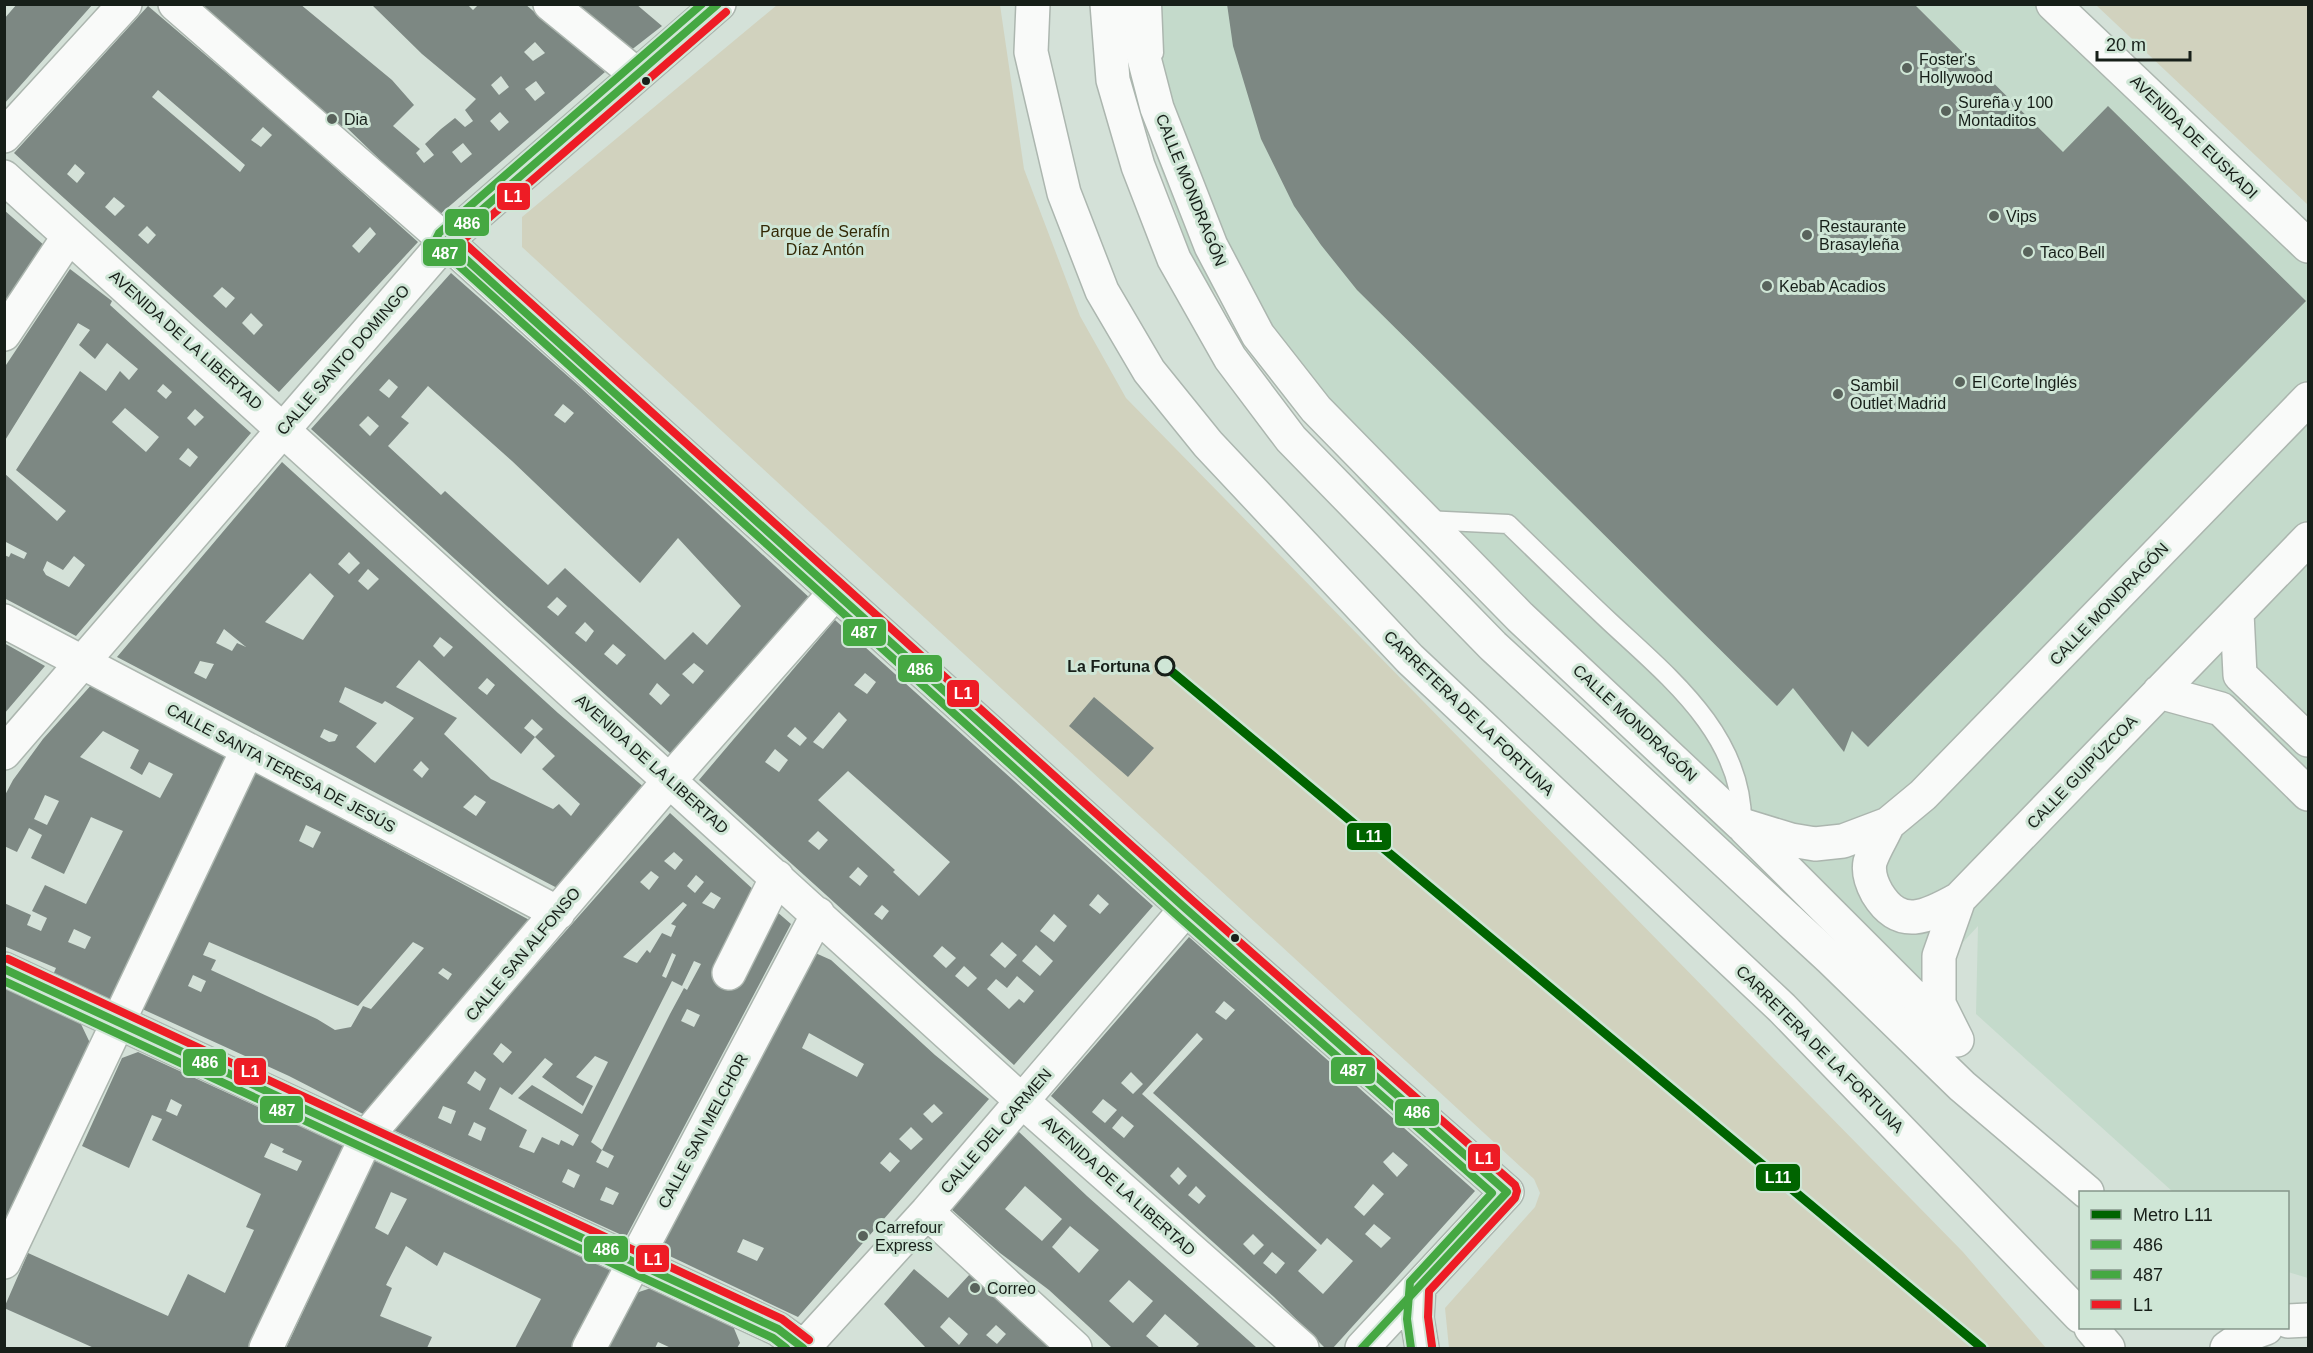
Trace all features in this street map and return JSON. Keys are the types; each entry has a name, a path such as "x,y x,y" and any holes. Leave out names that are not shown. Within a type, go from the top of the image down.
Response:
{"street":[{"path":"4,136 125,4"},
{"path":"175,4 446,241 834,594 1507,1192 1362,1348"},
{"path":"550,4 637,75"},
{"name":"CALLE SANTO DOMINGO","path":"4,753 446,241 719,4"},
{"path":"1017,4 1031,52"},
{"name":"CARRETERA DE LA FORTUNA","path":"1033,4 1031,52 1064,193 1102,291 1149,371 1208,444 1410,659 1782,1008 2079,1315"},
{"path":"1107,4 1113,80 1138,166 1174,259 1230,358 1291,439 1494,646 1822,951 1962,1086 2086,1191"},
{"name":"CALLE MONDRAGÓN","path":"1130,4 1157,108 1211,246 1258,335 1316,410 1520,617 1742,825 1791,840 1815,844 1843,842 1888,824 1923,795 2308,399"},
{"name":"AVENIDA DE EUSKADI","path":"2053,4 2308,246"},
{"name":"AVENIDA DE LA LIBERTAD","path":"4,177 285,428 1022,1101 1302,1348"},
{"path":"4,334 69,236"},
{"name":"CALLE GUIPÚZCOA","path":"1957,1040 1939,1004 1939,956 1959,899 2237,613 2304,551"},
{"name":"CALLE SAN ALFONSO","path":"266,1348 367,1136 669,781 834,594"},
{"path":"2237,613 2240,675 2308,740"},
{"name":"CALLE SANTA TERESA DE JESÚS","path":"4,621 558,913"},
{"path":"2159,692 2221,709 2308,794"},
{"path":"4,1262 247,751"},
{"path":"1888,824 1870,863 1871,884 1885,907 1903,917 1929,916 1959,899"},
{"path":"1742,825 1957,1040 1962,1086"},
{"path":"729,973 777,877"},
{"name":"CALLE DEL CARMEN","path":"803,1348 927,1212 1186,909"},
{"name":"CALLE SAN MELCHOR","path":"589,1348 818,914"},
{"path":"4,969 778,1329 803,1348"},
{"path":"927,1212 1075,1348"},
{"path":"1419,1287 1417,1318 1422,1348"},
{"path":"2289,1321 2308,1320"},
{"path":"2092,1329 2108,1348"},
{"path":"2227,1348 2244,1336 2263,1329"}],"lane":[{"path":"1152,4 1157,108"},
{"path":"1424,519 1508,524 1685,692 1729,757 1743,806 1742,825"}],"shaded area":[{"path":"1131,5 2077,5 2308,221 2308,1278 2289,1272 2289,1191 2172,1191 1976,1014 1978,926 1902,1008 1368,491 1195,267 1126,69"}],"green space":[{"name":"Parque de Serafín Díaz Antón","path":"777,5 1000,5 1024,169 1080,316 1126,398 1963,1252 2046,1348 1449,1348 1445,1308 1535,1207 1540,1193 1534,1179 522,247 522,217"},
{"path":"2096,5 2308,5 2308,205"}],"building":[{"path":"17,4 93,4 4,104 4,19"},
{"path":"195,4 300,4 392,80 414,105 393,126 420,149 416,153 424,163 434,155 425,144 441,129 455,118 465,127 473,121 465,110 476,99 422,54 371,4 467,4 473,10 479,4 525,4 605,72 438,216 344,125 337,130","holes":["535,42 545,53 533,61 524,52","501,76 509,87 499,95 491,85","536,81 545,93 535,101 525,89","500,112 509,122 499,131 490,121","463,143 472,154 461,163 452,152"]},
{"path":"574,4 636,4 662,26 630,51"},
{"name":"Sambil Outlet Madrid","path":"1227,4 1914,4 2063,152 2108,106 2306,301 1868,747 1852,731 1844,752 1793,688 1777,706 1357,290 1321,245 1294,206 1261,139 1233,46"},
{"path":"148,6 284,122 418,242 279,392 14,153","holes":["158,90 245,165 240,172 152,97","263,127 272,135 261,147 251,140","75,164 85,173 77,183 67,174","114,197 125,206 115,216 105,207","147,226 156,235 148,244 138,235","370,227 376,234 359,253 352,246","222,287 235,298 226,308 213,296","251,313 263,325 254,335 242,323"]},
{"path":"4,210 45,246 4,307"},
{"path":"70,269 112,301 110,305 251,433 76,636 4,598 4,555 9,557 11,553 24,559 27,553 4,541 4,473 57,521 66,511 16,470 80,371 106,391 120,371 129,380 138,369 107,343 95,359 79,345 90,330 78,323 4,442 4,368","holes":["163,384 172,392 166,399 157,391","125,408 159,437 146,452 112,422","195,409 204,417 195,426 187,418","188,448 198,457 190,467 179,459","74,556 85,565 69,587 46,575 43,570 47,561 63,570"]},
{"path":"451,273 579,386 812,600 671,754 311,429","holes":["389,379 398,387 389,398 379,390","428,386 512,461 640,583 678,538 741,606 707,645 693,632 665,660 565,568 548,585 445,491 441,495 388,446 409,423 401,417","563,404 574,413 565,423 554,415","368,416 379,426 370,436 359,425","557,597 567,606 558,616 547,607","585,622 594,631 586,642 575,633","613,644 626,655 617,665 604,654","694,663 704,671 693,684 682,674","657,683 670,695 661,705 649,694"]},
{"path":"282,462 558,713 646,789 561,890 117,657","holes":["349,552 360,563 349,574 338,564","368,569 379,579 368,590 358,581","310,573 334,596 303,640 265,622","224,629 246,647 237,643 232,651 216,643","440,637 453,647 444,657 433,646","419,660 521,754 535,737 555,756 542,769 580,804 571,816 559,804 553,809 491,779 444,734 457,718 396,687","200,661 214,664 206,679 194,673","487,678 495,685 487,695 478,688","345,687 382,704 385,701 414,718 375,763 356,747 377,723 339,702","532,719 543,729 535,737 524,728","324,729 338,735 335,741 329,742 320,737","421,761 429,769 422,778 413,770","475,795 486,802 476,816 463,807"]},
{"path":"835,620 1153,906 1014,1065 699,780","holes":["865,673 876,682 867,694 854,685","839,712 847,720 823,749 813,742","795,727 807,738 800,746 787,736","775,749 788,760 779,772 765,762","848,771 950,862 919,896 893,872 895,870 818,800","818,831 828,840 819,850 808,841","858,867 868,876 860,886 849,877","1098,894 1109,904 1100,914 1089,905","882,905 889,911 882,920 874,914","1054,914 1067,926 1054,942 1040,931","1002,942 1017,955 1005,968 990,955","1036,945 1053,961 1040,976 1022,961","942,946 956,958 946,968 933,956","964,966 977,978 968,987 955,976","1017,976 1034,991 1024,1003 1019,999 1009,1009 987,989 996,979 1007,988"]},
{"path":"4,643 45,666 4,714"},
{"path":"93,683 227,755 110,1002 53,975 56,968 4,946 4,903 31,915 27,925 41,931 47,918 32,911 45,885 86,904 123,831 91,817 64,874 31,858 42,835 29,828 17,852 4,846 4,797 13,780 43,739","holes":["103,731 139,750 130,768 142,775 149,762 173,774 160,798 80,757","45,795 59,801 47,825 34,819","74,929 91,937 85,949 68,942"]},
{"path":"1094,697 1154,748 1128,777 1069,726"},
{"path":"253,771 535,923 365,1115 289,1076 140,1008","holes":["306,825 321,832 313,848 299,841","209,942 358,1006 413,942 424,948 371,1009 363,1006 351,1027 335,1030 317,1019 211,970 216,960 203,955","443,968 452,974 448,980 438,973","193,975 206,981 201,992 188,986"]},
{"path":"670,813 756,892 733,928 718,960 776,911 791,924 626,1237 391,1129","holes":["674,852 683,860 675,870 664,861","651,871 659,877 649,890 640,882","696,875 704,882 695,893 687,886","711,892 721,898 714,909 702,903","683,902 687,905 671,924 676,926 671,937 662,933 650,953 647,950 637,963 623,957","672,953 676,955 666,978 662,976","694,961 701,964 687,990 684,988 670,1014 602,1150 591,1142 672,981 682,986","687,1009 700,1015 694,1027 681,1021","501,1043 512,1052 503,1063 493,1054","595,1056 608,1062 582,1114 532,1085 518,1098 579,1135 573,1146 561,1140 559,1145 542,1137 534,1153 519,1147 527,1130 489,1109 500,1087 512,1095 545,1058 553,1064 542,1077 583,1106 593,1086 576,1077","475,1071 486,1079 480,1091 467,1083","443,1106 456,1111 451,1124 438,1118","474,1122 486,1128 481,1141 468,1135","602,1150 614,1156 608,1168 596,1162","568,1169 580,1175 574,1188 562,1182","606,1187 619,1193 613,1205 600,1200"]},
{"path":"1189,937 1475,1191 1333,1348 1325,1348 1274,1297 1051,1096","holes":["1224,1001 1235,1010 1226,1020 1215,1012","1197,1033 1203,1039 1153,1093 1321,1245 1327,1238 1353,1261 1323,1294 1298,1271 1317,1250 1142,1094","1131,1072 1143,1084 1133,1094 1121,1083","1103,1099 1117,1110 1105,1123 1092,1112","1122,1116 1134,1126 1124,1138 1112,1128","1393,1152 1408,1165 1397,1177 1383,1162","1178,1167 1187,1176 1179,1185 1170,1176","1373,1184 1384,1194 1364,1216 1354,1207","1196,1186 1206,1196 1199,1204 1188,1195","1374,1224 1391,1238 1381,1248 1365,1234","1253,1234 1264,1245 1254,1255 1243,1244","1272,1252 1285,1263 1276,1274 1263,1263"]},
{"path":"811,951 831,960 935,1055 989,1099 798,1317 657,1250","holes":["809,1033 864,1064 857,1077 802,1048","934,1104 943,1113 932,1123 923,1114","911,1127 923,1139 911,1150 899,1139","890,1152 900,1161 890,1172 880,1163","743,1239 764,1248 757,1261 737,1252"]},
{"path":"4,987 80,1022 90,1043 7,1219 4,1217"},
{"path":"138,1052 346,1147 249,1348 94,1348 4,1308 28,1253 168,1316 188,1274 225,1293 254,1230 246,1227 261,1194 152,1140 162,1119 152,1115 129,1168 82,1146 122,1058","holes":["171,1099 182,1105 177,1116 166,1111","271,1143 284,1149 282,1152 302,1161 297,1171 264,1157"]},
{"path":"1018,1131 1257,1348 1195,1348 1199,1344 1165,1314 1146,1336 1160,1348 1112,1348 1049,1290 1000,1253 950,1208","holes":["1025,1186 1062,1219 1042,1241 1005,1209","1070,1226 1099,1250 1079,1273 1052,1247","1129,1280 1153,1301 1133,1323 1109,1301"]},
{"path":"374,1160 466,1199 611,1270 575,1348 515,1348 541,1299 444,1252 437,1266 406,1246 386,1285 392,1288 380,1316 432,1337 427,1348 286,1348","holes":["391,1192 407,1199 388,1235 375,1228"]},
{"path":"914,1269 948,1298 970,1274 1051,1348 926,1348 884,1304","holes":["949,1317 968,1334 959,1345 940,1327","996,1325 1006,1334 997,1344 986,1335"]},
{"path":"651,1288 733,1326 740,1343 737,1348 671,1348 658,1342 655,1348 605,1348 633,1294"}],"metro line":[{"name":"L11","path":"1165,666 1982,1348"}],"transit line":[{"name":"487","path":"702,4 439,233 436,245 1179,917 1492,1193 1410,1282 1407,1319 1411,1348"},
{"name":"486","path":"718,4 446,241 1186,909 1507,1192 1362,1348"},
{"name":"L1","path":"726,12 462,241 1193,901 1515,1185 1517,1191 1515,1198 1429,1291 1428,1317 1432,1346"},
{"name":"L1","path":"8,959 782,1319 809,1340"},
{"name":"486","path":"4,969 778,1329 803,1348"},
{"name":"487","path":"4,981 773,1338 786,1348"}],"place":[{"name":"Foster's Hollywood","path":"1907,68"},
{"name":"Sureña y 100 Montaditos","path":"1946,111"},
{"name":"Dia","path":"332,119"},
{"name":"Vips","path":"1994,216"},
{"name":"Restaurante Brasayleña","path":"1807,235"},
{"name":"Taco Bell","path":"2028,252"},
{"name":"Kebab Acadios","path":"1767,286"},
{"name":"El Corte Inglés","path":"1960,382"},
{"name":"Sambil Outlet Madrid","path":"1838,394"},
{"name":"La Fortuna","path":"1165,666"},
{"name":"Carrefour Express","path":"863,1236"},
{"name":"Correo","path":"975,1288"}]}
